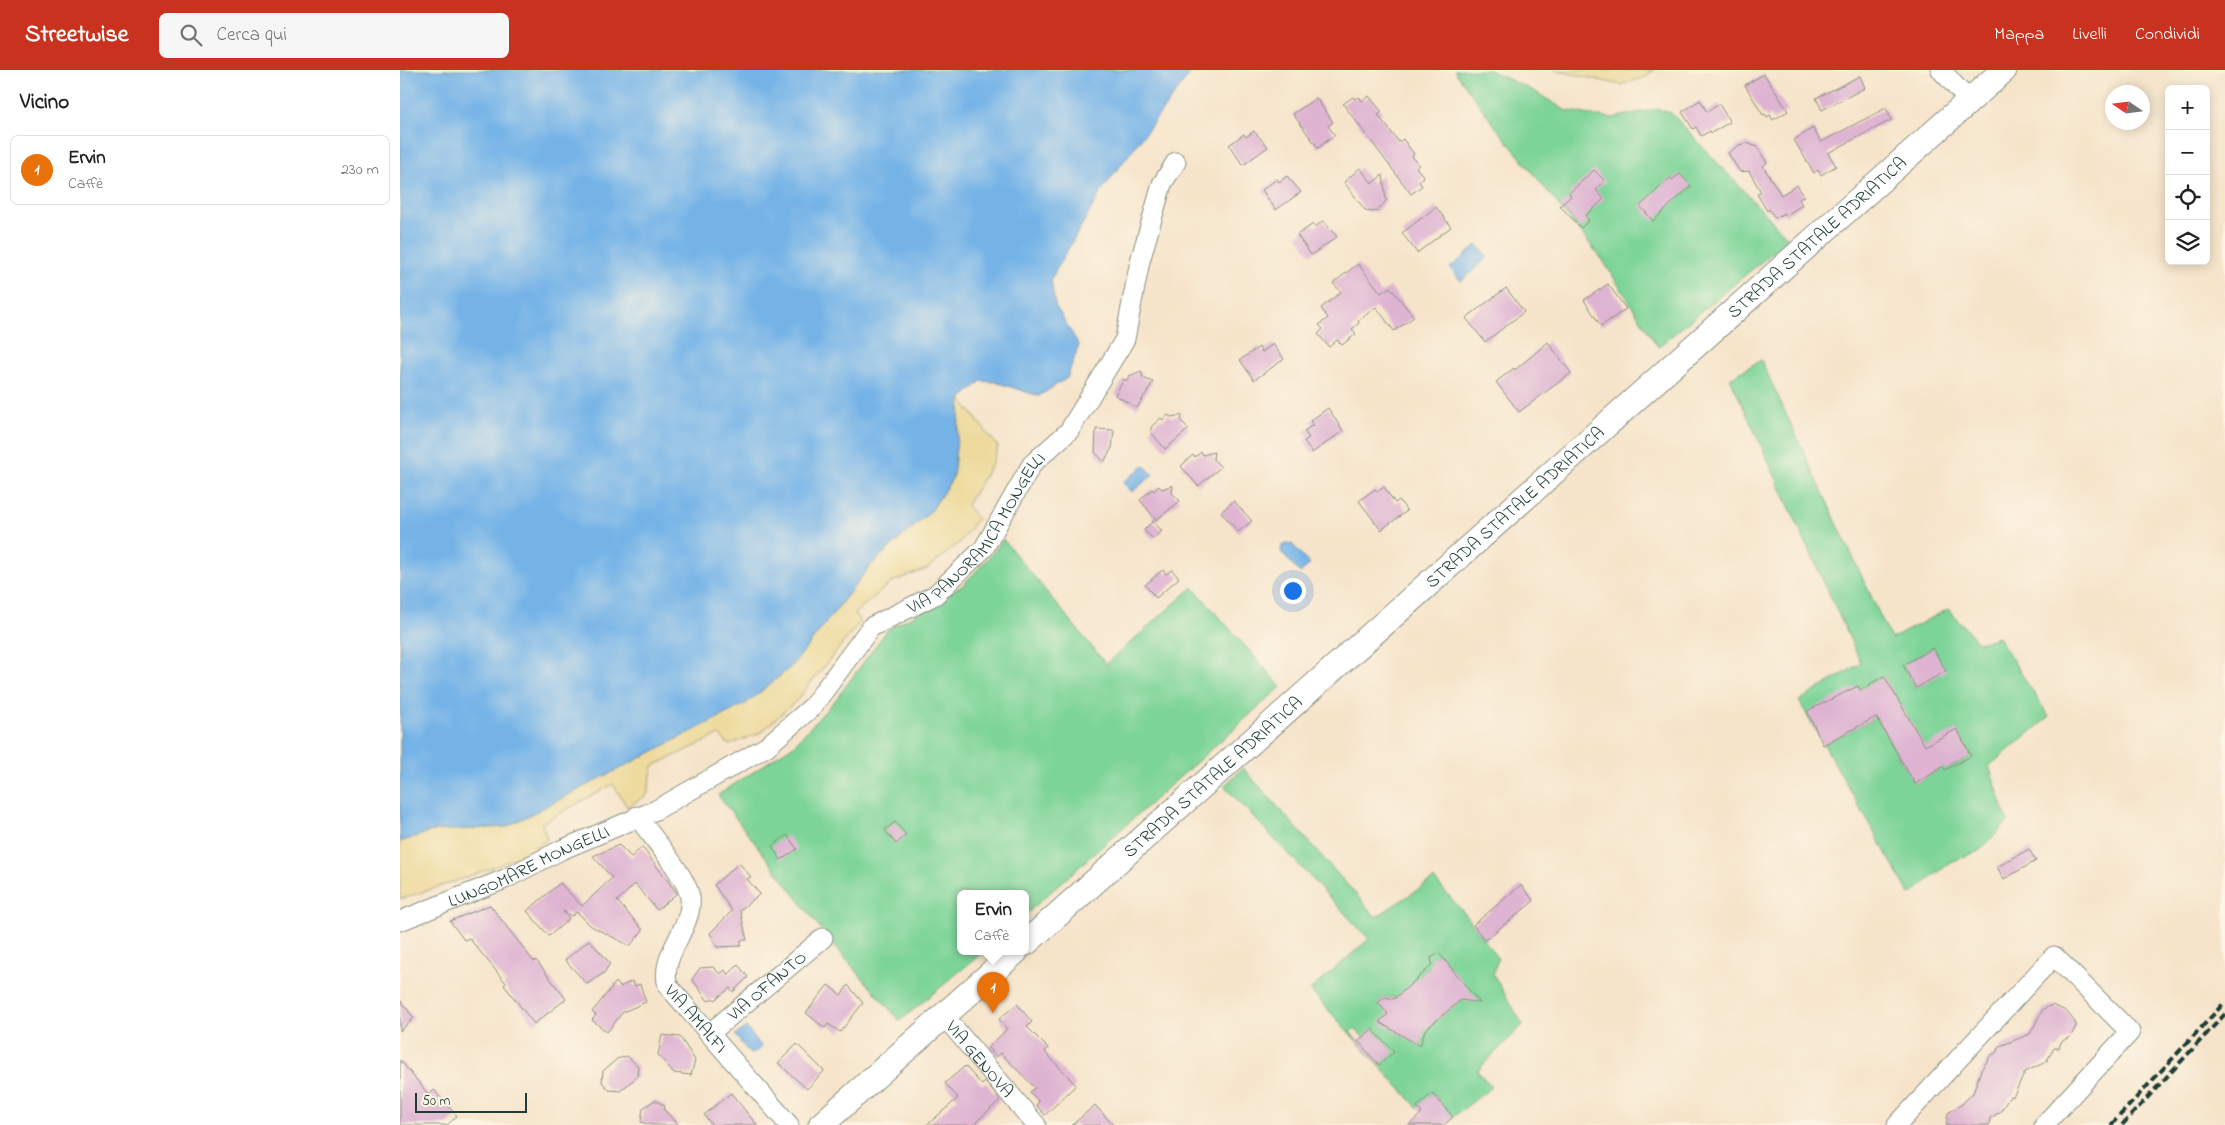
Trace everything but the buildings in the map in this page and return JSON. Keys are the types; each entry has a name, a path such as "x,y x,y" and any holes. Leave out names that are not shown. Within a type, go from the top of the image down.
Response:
{"main road":[{"name":"STRADA STATALE ADRIATICA","path":"1029,940 2004,70"},
{"path":"821,1125 1009,957"}],"street":[{"path":"1941,70 1969,101"},
{"name":"VIA PANORAMICA MONGELLI","path":"656,810 766,747 812,707 871,627 935,595 984,548 1032,464 1068,431 1125,339 1125,330 1142,253 1162,184 1176,162"},
{"name":"LUNGOMARE MONGELLI","path":"400,921 504,879 561,850 637,816 656,810"},
{"name":"VIA AMALFI","path":"637,816 684,882 688,891 689,908 670,960 666,980 668,986 789,1125"},
{"name":"VIA OFANTO","path":"710,1033 823,938"},
{"path":"1897,1125 2054,956 2130,1032 2044,1125"},
{"name":"VIA GENOVA","path":"944,1016 1036,1125"}],"green space":[{"path":"1454,70 1489,70 1534,91 1565,110 1585,114 1612,118 1657,109 1671,113 1789,239 1658,347 1602,259 1495,126"},
{"path":"1761,360 1891,639 1948,609 1979,643 1998,637 2049,717 1989,766 2008,822 1979,851 1951,862 1910,895 1824,745 1876,717 1915,784 1938,770 1884,676 1860,690 1858,686 1824,744 1799,701 1861,663 1730,378","holes":["1933,648 1945,671 1916,688 1903,665","1957,729 1971,756 1945,770 1936,753"]},
{"path":"1003,539 1106,664 1193,587 1281,687 1029,911 1029,890 957,890 957,955 979,955 900,1021 831,942 718,795 794,745 837,698 888,629 926,609 963,585 993,553"},
{"path":"1243,768 1376,917 1434,879 1466,915 1498,959 1493,974 1523,1025 1477,1071 1492,1087 1453,1117 1434,1105 1439,1100 1432,1093 1417,1107 1310,990 1369,939 1224,786","holes":["1439,953 1473,997 1458,1001 1425,1030 1378,1003 1385,997 1396,998 1428,969 1432,958","1355,1028 1363,1037 1373,1029 1393,1052 1379,1065 1350,1032"]}],"sand":[{"path":"1555,70 1654,70 1645,77 1621,85"},
{"path":"961,399 998,447 991,465 967,505 977,519 959,543 927,569 892,582 855,613 860,622 797,700 760,733 729,745 719,735 653,766 647,795 627,807 613,784 542,823 547,840 531,850 495,867 400,899 400,842 432,831 506,827 652,750 792,666 871,565 931,511 953,477"}],"water":[{"path":"400,70 1193,70 1102,190 1051,279 1055,305 1079,345 1067,378 1039,396 995,382 981,381 961,399 953,477 931,511 871,565 792,666 747,703 506,827 432,831 400,842"},
{"path":"1477,245 1488,257 1461,281 1450,268"},
{"path":"1144,465 1153,475 1132,492 1123,483"},
{"path":"1292,544 1310,564 1300,573 1281,552 1282,546"},
{"path":"746,1027 762,1047 751,1055 735,1035"}],"railway":[{"path":"2111,1125 2225,1002"},
{"path":"2122,1125 2225,1014"}],"place":[{"name":"Ervin","path":"993,1013"}]}
